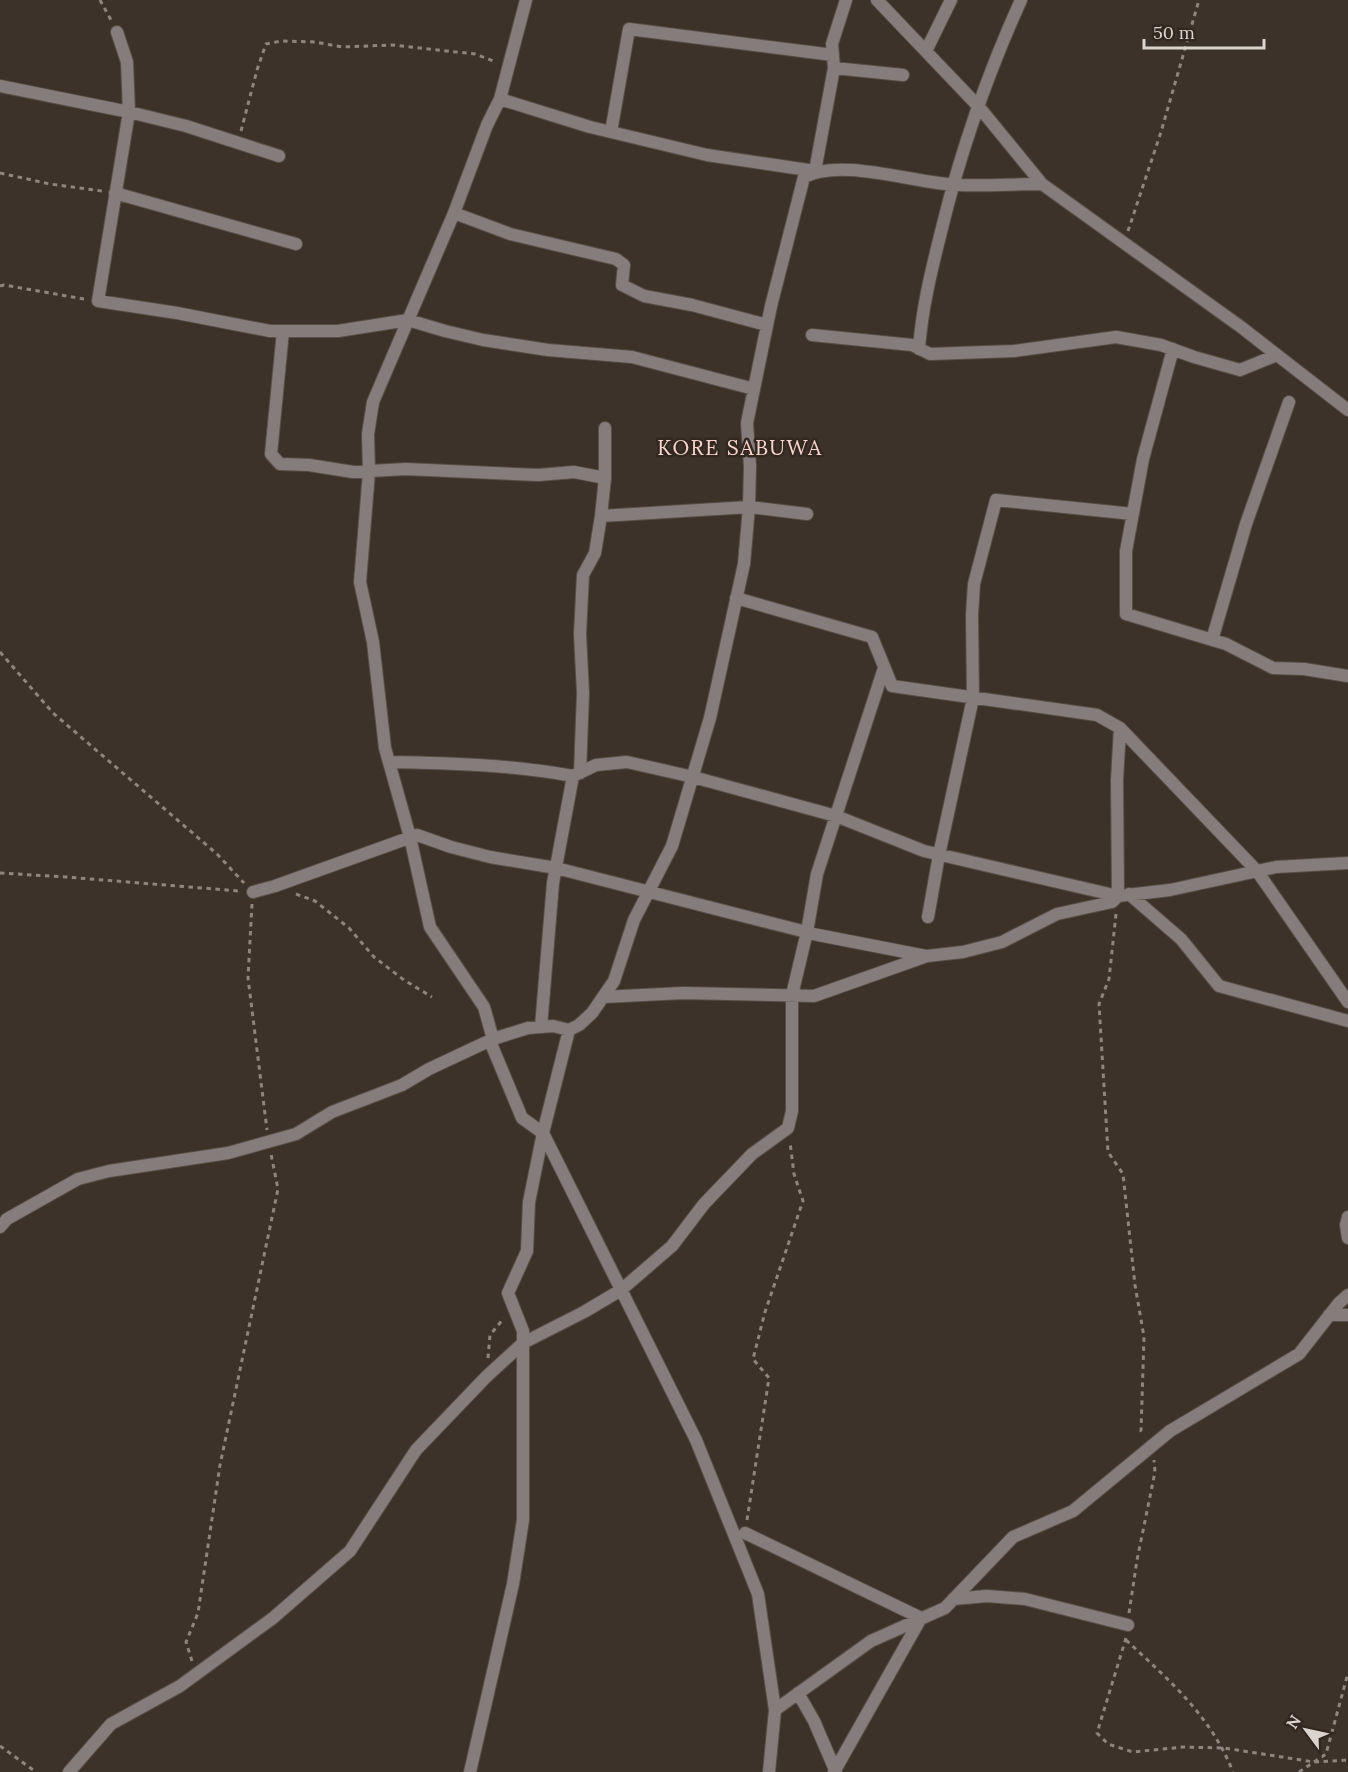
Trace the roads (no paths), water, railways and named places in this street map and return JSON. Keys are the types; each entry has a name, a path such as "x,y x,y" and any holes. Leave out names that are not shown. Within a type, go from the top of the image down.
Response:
{"street":[{"path":"526,0 500,99 487,125 454,213 373,402 368,434 369,472 360,582 373,642 385,748 410,837 430,927 484,1007 493,1040 492,1046 522,1118 543,1133 696,1440 758,1594 775,1710 769,1772"},
{"path":"815,171 833,62 831,44 846,0"},
{"path":"876,0 979,107 1042,184 1194,293 1348,410"},
{"path":"926,51 951,0"},
{"path":"919,349 921,318 953,185 979,107 1021,0"},
{"path":"611,132 629,30 903,75"},
{"path":"117,32 128,62 129,112 98,302 177,313 270,331 338,332 408,320 483,340 548,350 632,357 754,389"},
{"path":"0,86 186,126 279,156"},
{"path":"500,99 611,132 707,155 815,171 860,171 953,185 1042,184"},
{"path":"0,1227 7,1219 78,1179 109,1172 228,1154 269,1143 296,1134 332,1112 402,1085 429,1069 493,1040 528,1028 553,1026 569,1030 579,1025 592,1013 614,981 634,920 672,846 710,718 744,564 750,466 747,423 767,325 804,177 815,171"},
{"path":"115,193 296,244"},
{"path":"454,213 510,234 616,259 624,265 622,285 644,296 692,305 767,325"},
{"path":"283,331 271,454 280,464 309,465 353,472 406,469 538,476 574,472 605,478"},
{"path":"813,335 912,345 930,354 1014,351 1116,337 1161,345 1240,370 1277,356"},
{"path":"1173,349 1143,459 1126,551 1126,614 1226,645 1273,668 1304,669 1348,676"},
{"path":"1212,640 1246,524 1289,402"},
{"path":"541,1027 553,883 577,775 583,693 580,634 583,575 595,553 601,516 605,478 605,428"},
{"path":"928,917 973,698 974,584 996,500 1133,514"},
{"path":"601,516 749,507 807,514"},
{"path":"736,598 872,637 892,686 1097,715 1120,728 1257,871 1348,1002"},
{"path":"69,1772 111,1724 196,1675 273,1618 350,1551 416,1450 486,1377 523,1343 621,1290 672,1246 704,1204 752,1154 788,1128 792,1111 792,995 807,932 817,874 884,668"},
{"path":"1120,728 1117,780 1123,895 1180,939 1219,986 1348,1021"},
{"path":"389,762 462,764 577,775 596,765 627,762 693,777 836,816 924,851 1123,895 1170,890 1276,867 1348,864"},
{"path":"253,892 417,835 451,848 556,868 807,932 927,956"},
{"path":"603,997 683,993 814,996 927,956 963,952 1002,942 1058,914 1112,902 1123,895"},
{"path":"470,1772 513,1584 523,1520 523,1331 508,1293 527,1251 528,1202 569,1030"},
{"path":"1348,1217 1346,1225 1348,1238"},
{"path":"775,1710 871,1641 945,1608 1014,1536 1072,1511 1170,1431 1299,1354 1348,1295"},
{"path":"1329,1316 1348,1315"},
{"path":"745,1533 921,1618"},
{"path":"953,1599 987,1596 1025,1599 1128,1625"},
{"path":"835,1772 921,1618"},
{"path":"798,1693 814,1721 835,1772"}],"district":[{"name":"KORE SABUWA","path":"740,448"}]}
